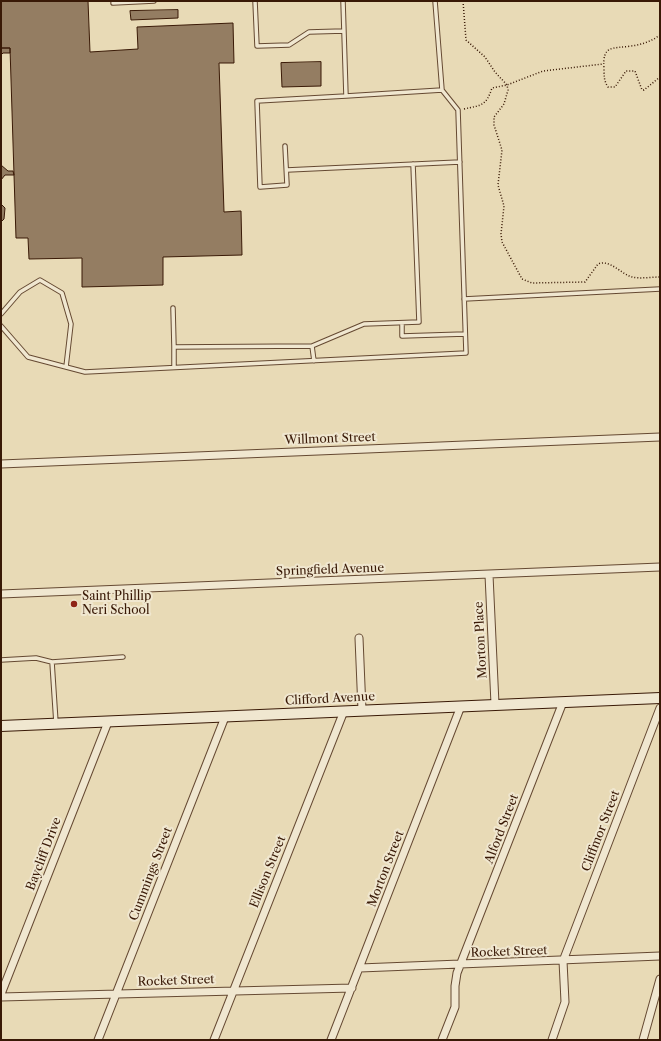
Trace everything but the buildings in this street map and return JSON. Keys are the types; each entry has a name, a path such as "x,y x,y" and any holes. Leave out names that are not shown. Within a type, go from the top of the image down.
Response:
{"main road":[{"name":"Clifford Avenue","path":"1,726 660,698"}],"street":[{"name":"Willmont Street","path":"1,464 660,437"},
{"name":"Springfield Avenue","path":"1,594 660,567"},
{"name":"Morton Place","path":"489,575 496,704"},
{"path":"359,638 362,710"},
{"name":"Alford Street","path":"442,1040 455,1007 456,979 460,965 563,702"},
{"name":"Morton Street","path":"331,1040 461,706"},
{"name":"Cliffmor Street","path":"563,961 660,708"},
{"name":"Ellison Street","path":"214,1040 344,711"},
{"name":"Cummings Street","path":"98,1040 225,717"},
{"name":"Baycliff Drive","path":"1,996 108,722"},
{"name":"Rocket Street","path":"360,968 660,956"},
{"path":"552,1040 565,1002 563,961"},
{"path":"643,1040 660,979"},
{"name":"Rocket Street","path":"1,996 352,988"}],"lane":[{"path":"113,2 154,1"},
{"path":"255,1 257,46 289,45 309,32 344,32"},
{"path":"343,1 346,96"},
{"path":"1,326 28,357 85,372 466,353 458,110 442,90 435,1"},
{"path":"286,146 287,185 260,187 256,101 442,90"},
{"path":"287,170 460,162"},
{"path":"174,347 312,346 364,324 420,322 413,164"},
{"path":"1,314 20,292 40,280 62,293 71,324 66,366"},
{"path":"464,299 660,289"},
{"path":"173,308 174,367"},
{"path":"402,323 402,336 465,334"},
{"path":"312,346 314,361"},
{"path":"1,660 36,658 52,662 123,657"},
{"path":"52,662 56,724"}],"path":[{"path":"463,1 466,40 485,57 495,72 507,85 508,90 506,100 494,117 494,125 502,150 498,185 504,206 501,234 502,242 522,279 532,283 585,282 598,264 601,263 609,264 633,278 660,277"},
{"path":"660,35 639,44 611,47 607,50 603,64 604,80 608,87 611,88 619,84 626,71 635,71 642,90 660,77"},
{"path":"458,110 484,104 490,96 492,88 507,85 543,71 603,64"}],"place":[{"name":"Saint Phillip Neri School","path":"74,604"}]}
